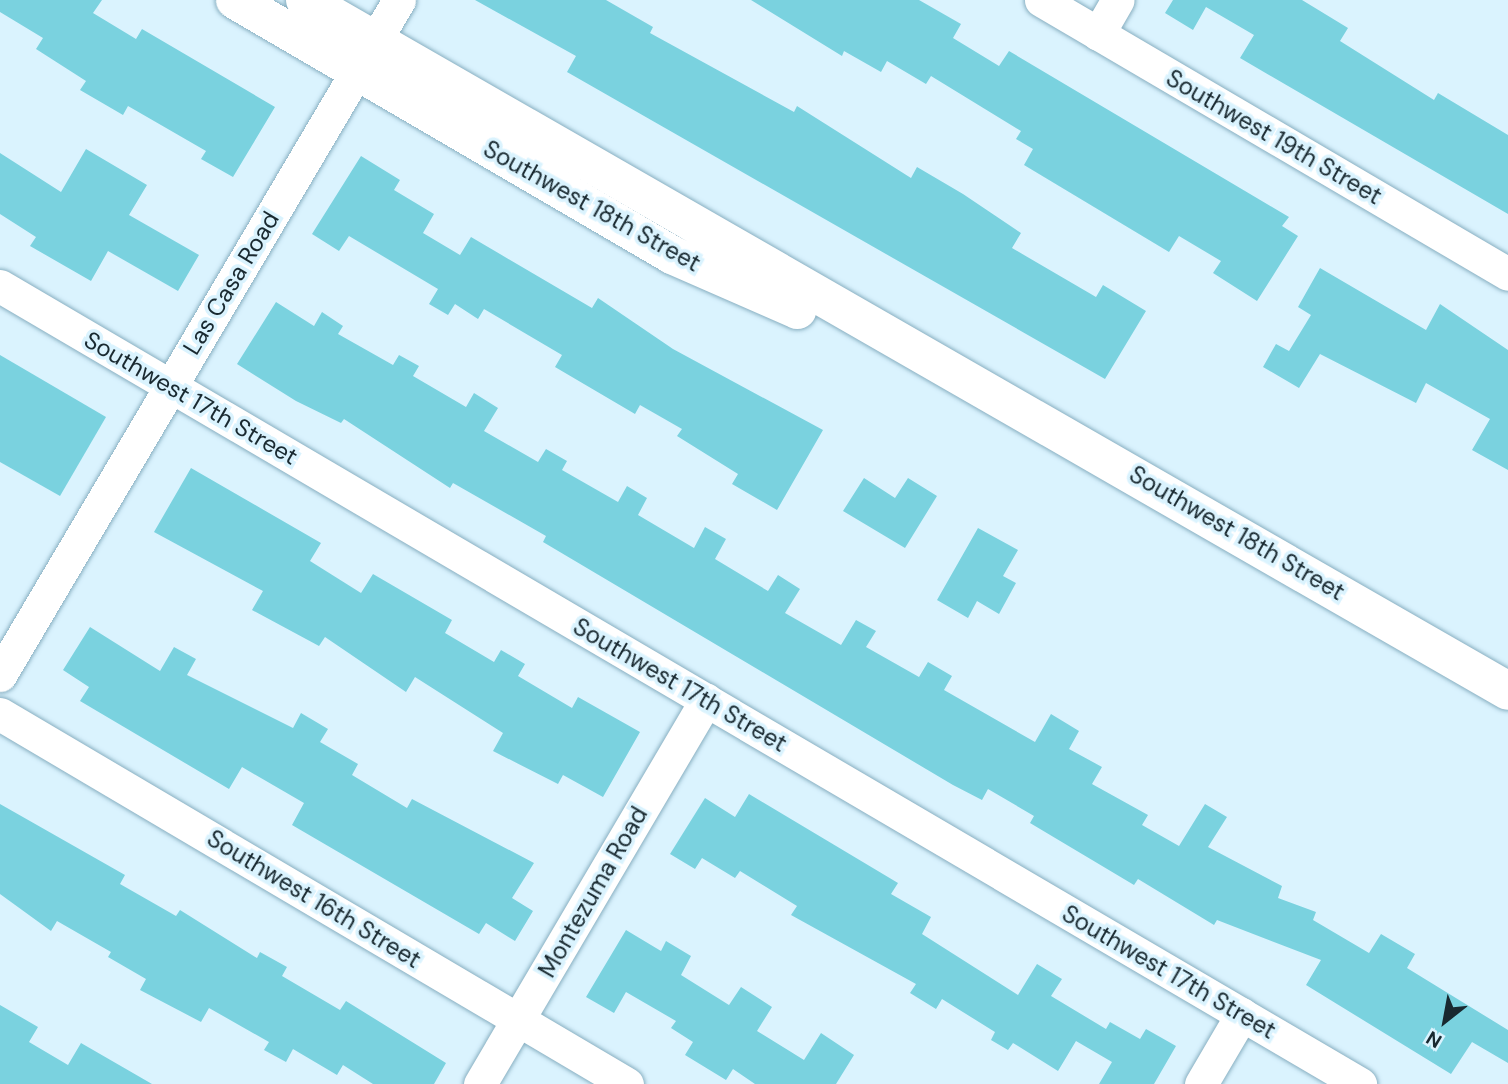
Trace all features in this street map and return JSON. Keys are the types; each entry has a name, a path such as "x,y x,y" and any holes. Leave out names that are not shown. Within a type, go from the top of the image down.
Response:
{"main road":[{"name":"Southwest 18th Street","path":"235,0 366,56 672,255 963,383 1150,481 1508,691"},
{"name":"Southwest 18th Street","path":"306,0 366,56"}],"street":[{"name":"Las Casa Road","path":"0,675 399,0"},
{"name":"Southwest 19th Street","path":"1041,0 1508,274"},
{"path":"1098,34 1118,0"},
{"name":"Southwest 17th Street","path":"0,286 1360,1084"},
{"name":"Montezuma Road","path":"480,1084 706,700"},
{"name":"Southwest 16th Street","path":"0,714 627,1084"},
{"path":"1201,1084 1242,1014"}],"building":[{"path":"0,0 102,0 93,13 136,39 142,29 275,107 233,177 201,159 206,151 128,106 123,115 80,90 86,81 36,49 43,38 0,12"},
{"path":"475,0 606,0 653,27 650,33 794,112 797,106 911,178 917,167 963,194 1021,233 1012,248 1096,297 1103,285 1146,311 1105,379 567,72 576,56"},
{"path":"751,0 919,0 961,24 953,38 999,66 1009,51 1289,217 1282,226 1298,236 1257,301 1213,273 1221,261 1179,236 1169,252 1024,165 1033,149 1016,139 1021,131 931,76 926,84 887,61 881,72 844,51 842,56"},
{"path":"1173,0 1302,0 1348,28 1340,41 1434,100 1438,93 1508,135 1508,214 1240,58 1254,35 1206,7 1193,30 1165,13"},
{"path":"86,149 147,185 129,215 199,255 178,291 108,251 91,281 30,246 36,237 0,214 0,153 61,192"},
{"path":"361,156 400,180 394,190 434,214 423,233 460,255 471,237 592,308 598,298 673,349 823,430 777,510 732,484 738,474 677,436 682,429 640,405 635,414 555,367 562,355 484,309 478,319 455,304 448,315 429,304 438,289 349,236 339,251 312,234"},
{"path":"1320,268 1426,330 1440,304 1508,350 1508,470 1472,450 1490,419 1426,383 1416,403 1320,354 1299,388 1263,367 1276,344 1289,351 1311,315 1298,307"},
{"path":"276,302 314,326 322,312 343,326 338,334 393,365 399,355 419,366 413,376 466,407 474,393 498,408 484,431 538,462 546,449 567,461 562,470 618,502 627,486 647,498 638,515 694,548 705,527 726,539 715,559 768,591 778,575 800,589 785,613 841,645 856,620 876,631 866,647 919,677 928,662 952,676 944,690 1035,742 1051,714 1079,731 1069,749 1102,767 1092,784 1148,815 1142,825 1179,846 1205,804 1227,817 1208,847 1282,886 1278,898 1316,912 1313,920 1369,953 1381,934 1415,954 1407,968 1508,1030 1508,1063 1472,1042 1451,1074 1306,985 1321,960 1217,920 1214,925 1138,879 1134,885 1030,823 1034,816 988,789 982,800 953,785 543,542 546,536 453,483 450,488 344,419 341,423 296,401 237,364"},
{"path":"0,355 106,417 60,496 0,462"},
{"path":"191,468 321,543 310,561 361,593 373,574 452,620 445,633 494,662 501,650 525,664 518,676 572,708 578,697 640,732 603,797 563,775 558,784 493,751 503,733 415,677 406,692 325,637 319,646 252,610 263,591 154,532"},
{"path":"864,478 895,498 908,478 937,496 905,548 843,511"},
{"path":"978,528 1018,550 1003,576 1016,583 999,614 977,601 968,618 937,600"},
{"path":"90,627 160,671 174,647 196,659 187,675 293,728 301,713 328,729 320,742 358,764 352,775 407,808 412,799 534,863 512,898 533,911 515,941 486,923 479,934 292,825 304,803 242,767 229,789 80,701 89,687 63,670"},
{"path":"749,794 898,883 891,894 931,917 922,934 1018,995 1037,964 1062,979 1051,996 1106,1029 1110,1022 1140,1039 1146,1029 1176,1046 1154,1084 1099,1084 1112,1062 1076,1041 1058,1071 1013,1043 1008,1050 991,1040 995,1032 942,999 936,1009 910,993 916,984 791,915 797,906 740,871 735,878 702,858 695,869 670,854 705,798 735,817"},
{"path":"0,804 125,875 120,884 176,916 180,910 257,958 260,952 287,967 282,976 340,1010 346,1001 446,1063 434,1084 373,1084 343,1065 337,1075 293,1049 286,1062 264,1050 269,1042 209,1008 201,1022 140,990 146,979 108,957 111,952 57,921 51,931 0,894"},
{"path":"626,930 661,951 666,941 691,956 681,975 729,1005 741,987 772,1007 757,1031 804,1060 821,1033 854,1055 836,1084 755,1084 733,1069 726,1080 685,1055 693,1042 671,1028 676,1021 626,992 614,1013 586,997"},
{"path":"0,1005 38,1027 29,1042 68,1065 81,1043 152,1084 0,1084"}]}
